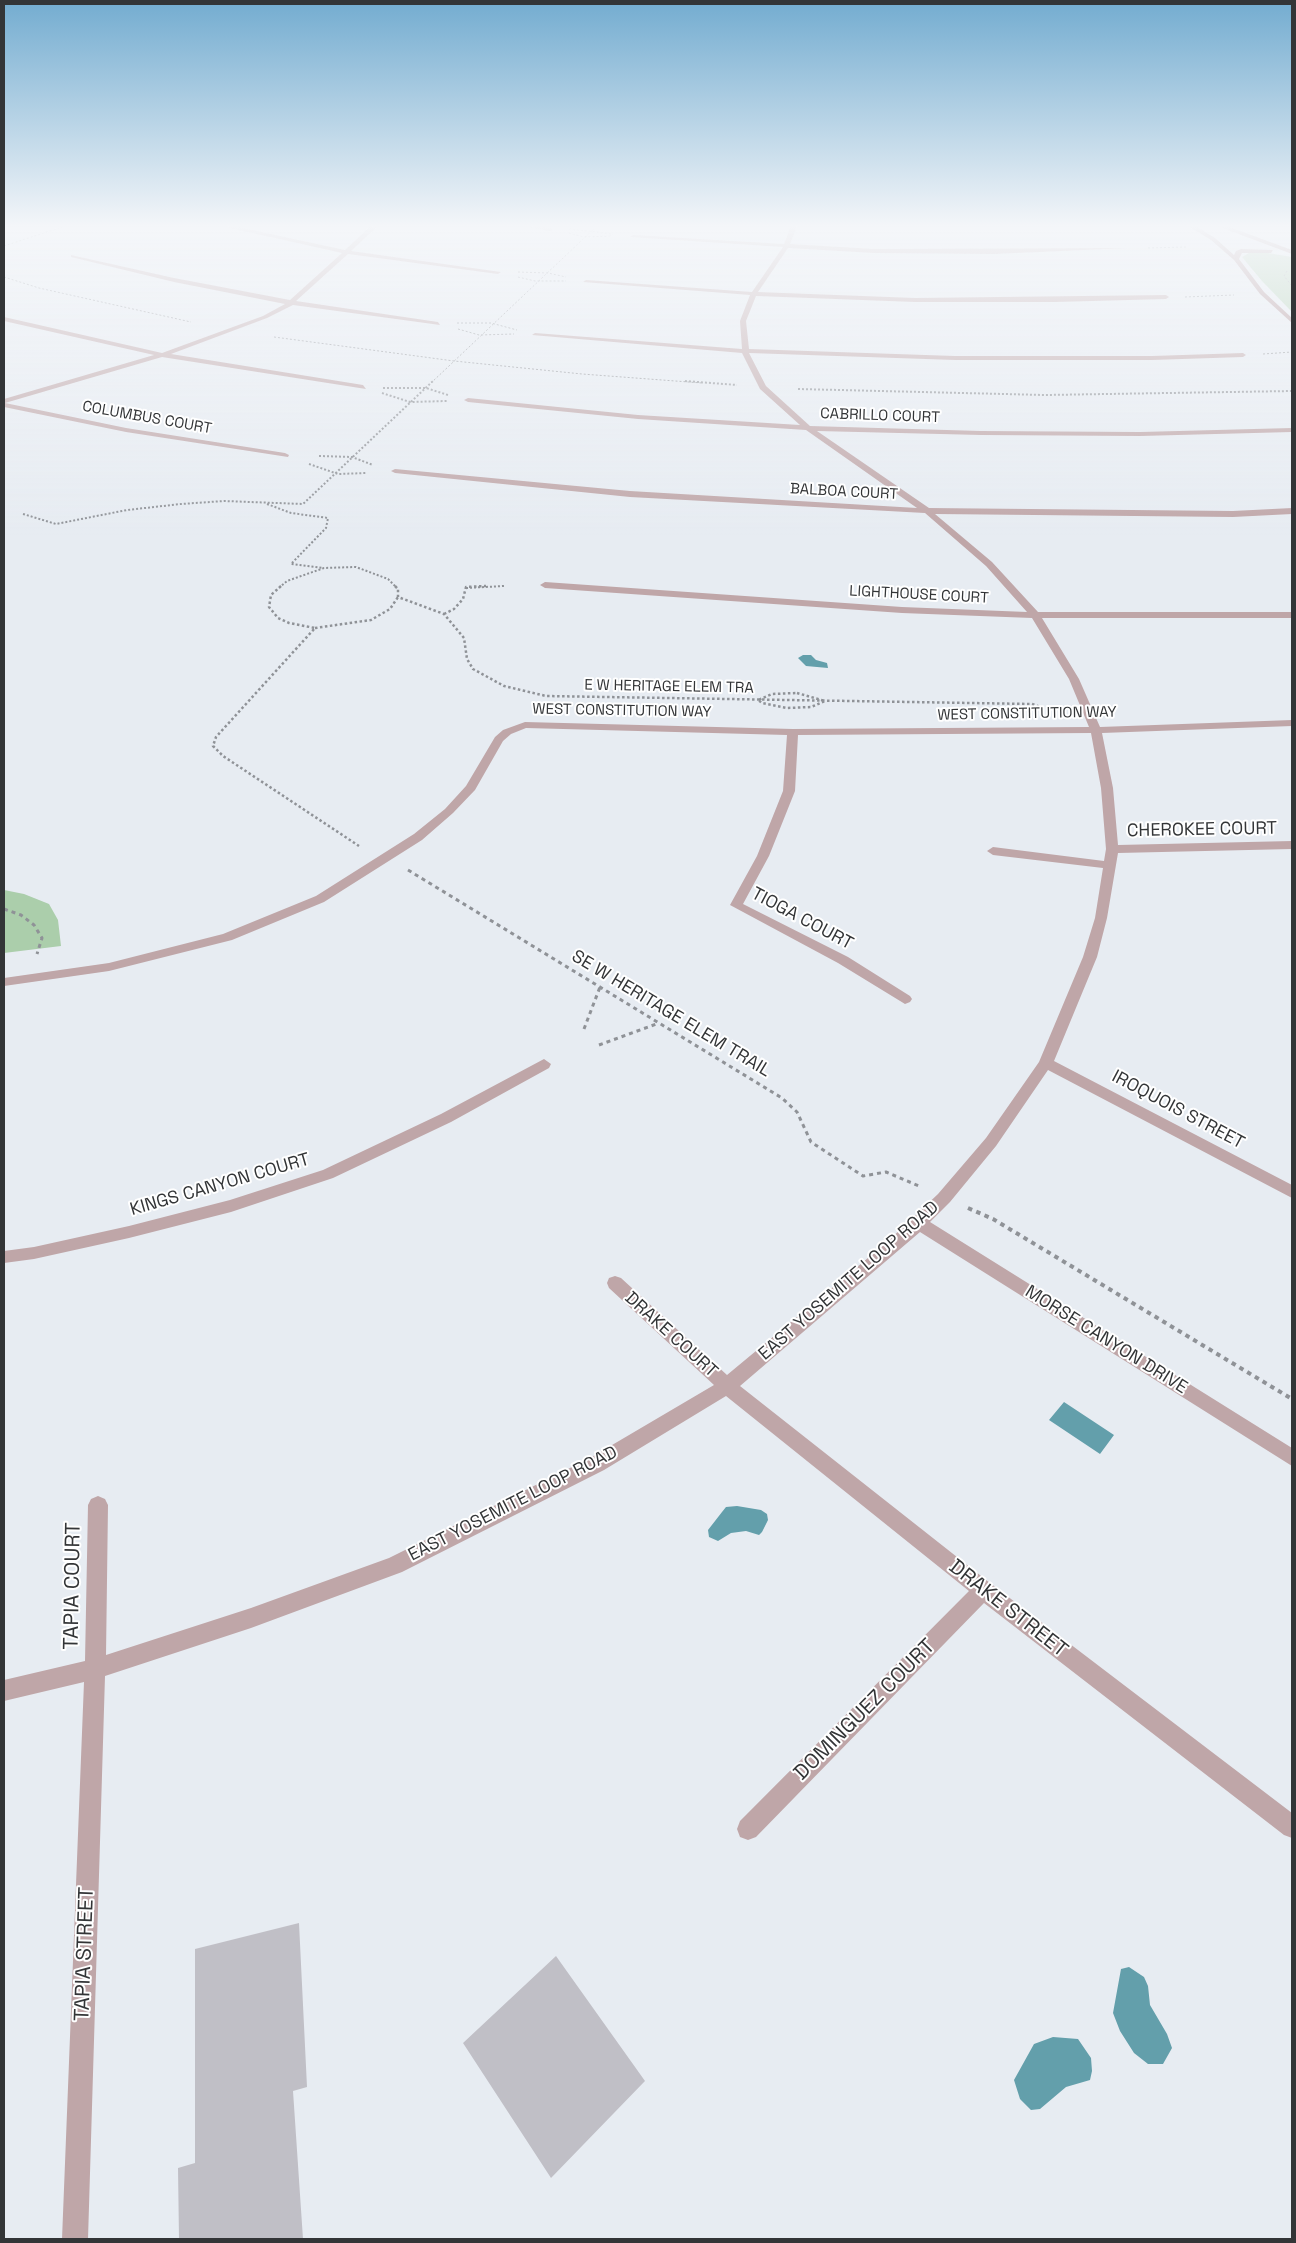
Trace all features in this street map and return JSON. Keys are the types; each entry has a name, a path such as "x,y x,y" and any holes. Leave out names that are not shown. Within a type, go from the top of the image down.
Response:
{"street":[{"path":"45,329 162,356 363,388"},
{"path":"4,403 162,356 237,329"},
{"name":"EAST YOSEMITE LOOP ROAD","path":"4,1690 95,1669 251,1618 395,1565 597,1464 728,1386 892,1248 944,1198 991,1142 1046,1062 1090,957 1101,918 1111,857 1107,788 1096,730 1074,679 1035,616 989,564 927,511 808,428 763,387 745,351 744,329"},
{"path":"535,335 745,351 955,358 1152,358 1243,355"},
{"name":"CABRILLO COURT","path":"468,400 638,417 808,428 1050,434 1292,430"},
{"name":"COLUMBUS COURT","path":"4,403 126,430 285,456"},
{"name":"BALBOA COURT","path":"395,471 630,494 927,511 1233,514 1292,512"},
{"name":"LIGHTHOUSE COURT","path":"544,586 902,610 1035,616 1292,615"},
{"name":"WEST CONSTITUTION WAY","path":"4,982 109,967 227,937 320,898 418,837 449,811 471,788 499,739 516,727 538,724 793,732 1096,730 1292,723"},
{"name":"TIOGA COURT","path":"793,732 788,791 763,856 736,905 843,960 904,999"},
{"name":"CHEROKEE COURT","path":"993,851 1111,857 1292,845"},
{"name":"IROQUOIS STREET","path":"1046,1062 1292,1192"},
{"name":"KINGS CANYON COURT","path":"4,1257 34,1253 129,1232 230,1206 328,1174 446,1118 544,1064"},
{"name":"MORSE CANYON DRIVE","path":"919,1223 1292,1458"},
{"name":"DRAKE COURT","path":"615,1283 728,1386"},
{"name":"DRAKE STREET","path":"728,1386 983,1590 1292,1827"},
{"name":"TAPIA COURT","path":"95,1669 98,1505"},
{"name":"DOMINGUEZ COURT","path":"748,1829 983,1590"},
{"name":"TAPIA STREET","path":"75,2239 95,1669"}],"path":[{"path":"455,329 478,335 535,335"},
{"path":"23,514 56,524 167,505 224,501 303,504 488,329"},
{"path":"513,329 535,335"},
{"path":"267,336 454,362 742,386"},
{"path":"1243,355 1292,352"},
{"path":"363,388 426,388 468,400"},
{"path":"363,388 410,402 468,400"},
{"path":"792,389 1045,395 1292,391"},
{"path":"319,456 352,457 373,464"},
{"path":"309,464 334,473 366,472"},
{"path":"264,503 291,513 328,518 326,528 291,564 324,568 356,567 359,570 382,576 396,586 398,597 390,609 371,620 346,626 315,628 282,620 273,614 268,602 271,595 287,581 324,568"},
{"path":"444,614 454,609 463,599 466,587 504,586"},
{"name":"E W HERITAGE ELEM TRA","path":"398,597 444,614 464,638 467,659 473,669 504,686 546,696 1032,704 1046,709"},
{"path":"315,628 216,737 212,746 223,756 357,845"},
{"path":"758,700 772,694 797,693 825,701"},
{"path":"758,700 768,705 787,708 811,707 825,701"},
{"name":"SE W HERITAGE ELEM TRAIL","path":"412,872 782,1098 797,1112 812,1142 863,1176 886,1172 902,1178"},
{"path":"4,908 21,915 34,925 42,938 37,954"},
{"path":"584,1029 600,987"},
{"path":"599,1045 659,1023"},
{"path":"993,1219 1292,1400"}],"green space":[{"path":"4,890 24,894 49,904 58,920 61,946 4,953"}],"water":[{"path":"803,655 811,655 816,660 827,663 828,668 806,666 798,658"},
{"path":"1064,1402 1114,1435 1100,1454 1049,1420"},
{"path":"737,1506 761,1510 767,1514 768,1520 762,1532 759,1535 746,1531 731,1533 718,1541 709,1537 708,1530 726,1507"},
{"path":"1129,1967 1144,1977 1148,1986 1150,2005 1167,2034 1172,2048 1163,2064 1148,2064 1134,2053 1120,2031 1113,2013 1121,1969"},
{"path":"1053,2037 1078,2039 1091,2058 1092,2071 1090,2080 1066,2087 1040,2109 1031,2110 1020,2099 1014,2080 1034,2044"}],"building":[{"path":"299,1923 307,2087 293,2091 303,2239 179,2239 178,2168 195,2163 195,1949"},
{"path":"556,1956 645,2081 551,2178 463,2043"}]}
